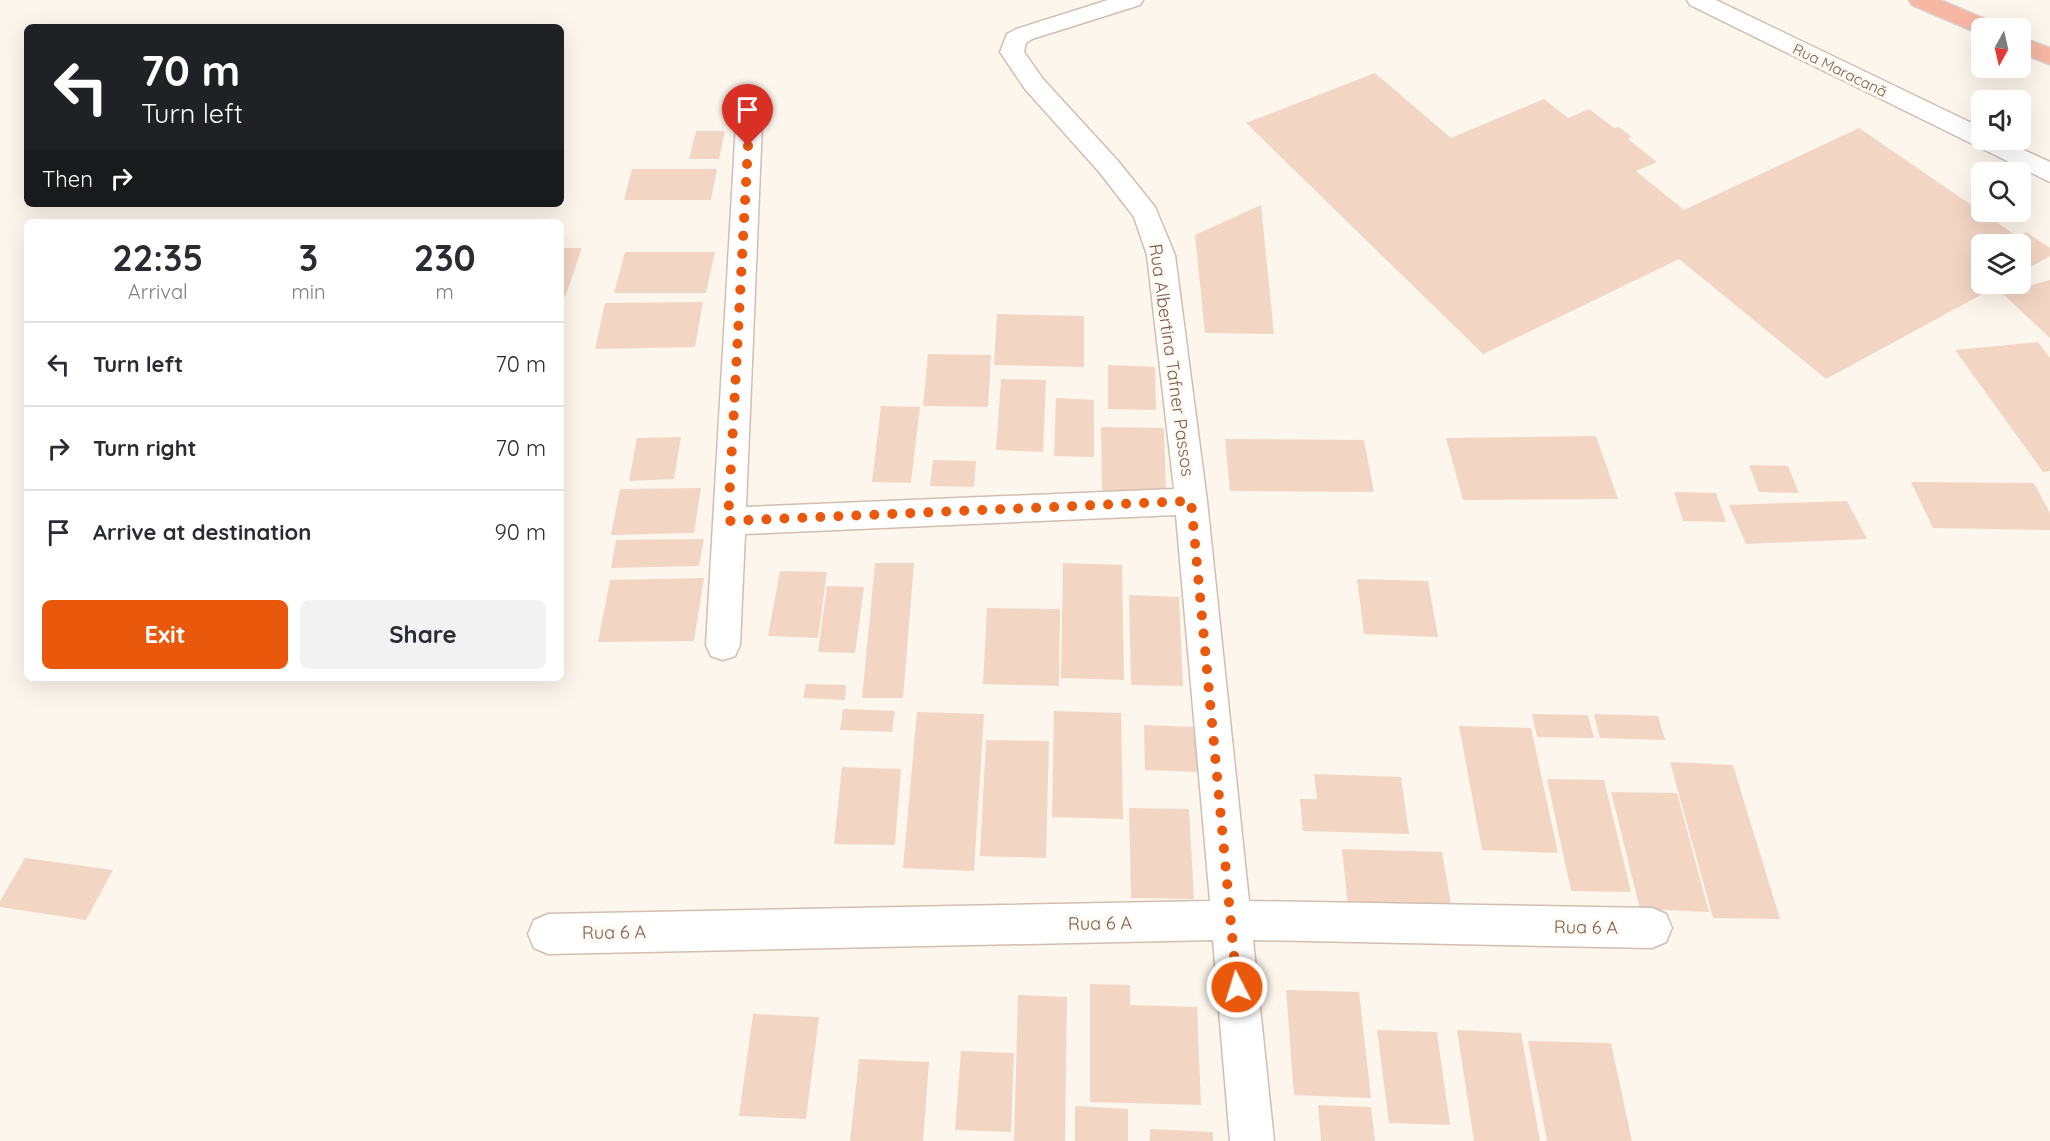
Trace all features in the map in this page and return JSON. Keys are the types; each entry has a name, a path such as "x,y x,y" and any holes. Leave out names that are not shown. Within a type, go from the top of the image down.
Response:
{"highway":[{"path":"1920,0 1971,22"},
{"path":"2031,49 2050,57"}],"street":[{"name":"Rua Albertina Tafner Passos","path":"1132,0 1024,34 1015,39 1012,52 1035,84 1139,204 1154,232 1161,255 1191,501 1252,1141"},
{"name":"Rua Maracanã","path":"1698,0 1971,134"},
{"path":"723,645 749,123"},
{"name":"Rua Maracanã","path":"2004,150 2050,173"},
{"path":"728,521 1191,501"},
{"name":"Rua 6 A","path":"548,934 1231,920 1652,928"}],"building":[{"path":"1375,73 1451,138 1544,99 1568,118 1589,109 1614,128 1619,127 1632,137 1628,139 1657,162 1636,171 1684,210 1859,128 1971,205 1971,222 1996,222 2014,234 1971,234 1971,294 1983,294 1826,379 1679,259 1483,354 1246,123"},
{"path":"696,131 725,131 719,159 689,159"},
{"path":"632,169 717,169 711,200 624,200"},
{"path":"1261,205 1274,334 1205,333 1195,235"},
{"path":"2031,235 2050,248 2050,256 2031,267"},
{"path":"564,248 582,248 565,297"},
{"path":"625,252 715,252 706,293 614,293"},
{"path":"2050,280 2050,338 2003,294 2031,294 2031,285"},
{"path":"703,302 695,347 595,349 605,303"},
{"path":"997,314 1084,316 1084,367 994,365"},
{"path":"2038,342 2050,358 2050,471 2043,472 1955,350"},
{"path":"928,354 991,355 988,407 923,406"},
{"path":"1108,365 1155,367 1156,410 1108,409"},
{"path":"1001,379 1046,380 1043,452 996,450"},
{"path":"1056,398 1094,400 1094,457 1054,456"},
{"path":"881,406 920,407 911,483 872,482"},
{"path":"1101,427 1164,428 1166,495 1102,494"},
{"path":"1596,436 1618,499 1463,500 1446,438"},
{"path":"681,437 674,479 629,481 637,438"},
{"path":"1225,439 1364,440 1374,492 1230,491"},
{"path":"933,460 976,461 974,487 930,486"},
{"path":"1749,465 1788,466 1799,493 1759,492"},
{"path":"1911,482 2034,483 2050,513 2050,530 1933,528"},
{"path":"701,488 694,533 611,535 620,489"},
{"path":"1674,492 1716,493 1726,522 1683,521"},
{"path":"1847,501 1867,539 1746,544 1729,505"},
{"path":"704,539 699,566 611,568 616,540"},
{"path":"875,563 914,563 903,698 862,698"},
{"path":"1063,563 1122,565 1124,680 1061,678"},
{"path":"780,571 827,572 818,638 768,636"},
{"path":"704,578 694,641 598,642 610,580"},
{"path":"1357,579 1428,581 1438,637 1364,634"},
{"path":"827,586 864,587 855,653 818,652"},
{"path":"1129,595 1179,597 1183,686 1131,685"},
{"path":"987,608 1060,609 1059,686 983,684"},
{"path":"806,684 846,685 845,700 803,698"},
{"path":"843,709 895,711 892,732 840,730"},
{"path":"1054,711 1121,713 1123,819 1052,817"},
{"path":"917,712 984,714 974,871 903,868"},
{"path":"1532,714 1588,715 1594,738 1537,737"},
{"path":"1594,714 1658,716 1665,740 1600,738"},
{"path":"1144,725 1195,727 1198,772 1145,770"},
{"path":"1459,726 1531,728 1558,853 1482,850"},
{"path":"986,740 1049,741 1046,858 980,856"},
{"path":"1670,762 1733,765 1780,919 1713,918"},
{"path":"842,767 901,769 895,845 834,844"},
{"path":"1314,774 1401,777 1409,834 1303,831 1300,799 1317,799"},
{"path":"1547,779 1604,780 1631,892 1571,891"},
{"path":"1611,792 1677,793 1709,912 1640,909"},
{"path":"1129,808 1189,809 1194,899 1131,898"},
{"path":"1342,849 1442,852 1452,910 1348,907"},
{"path":"25,858 113,870 86,920 0,907 0,901"},
{"path":"1090,984 1130,985 1130,1005 1197,1007 1201,1105 1090,1102"},
{"path":"1286,990 1359,992 1371,1098 1294,1095"},
{"path":"1018,995 1067,997 1065,1141 1014,1141"},
{"path":"753,1014 819,1017 806,1119 739,1116"},
{"path":"1377,1030 1437,1032 1450,1125 1389,1123"},
{"path":"1457,1030 1521,1033 1540,1141 1474,1141"},
{"path":"1528,1041 1611,1043 1632,1141 1547,1141"},
{"path":"961,1051 1014,1053 1011,1132 955,1130"},
{"path":"859,1059 929,1062 923,1141 850,1141"},
{"path":"1318,1105 1371,1107 1375,1141 1321,1141"},
{"path":"1075,1106 1128,1109 1128,1141 1075,1141"},
{"path":"1150,1129 1213,1132 1213,1141 1150,1141"}],"route":[{"path":"748,146 728,521 1191,501 1237,987"}]}
